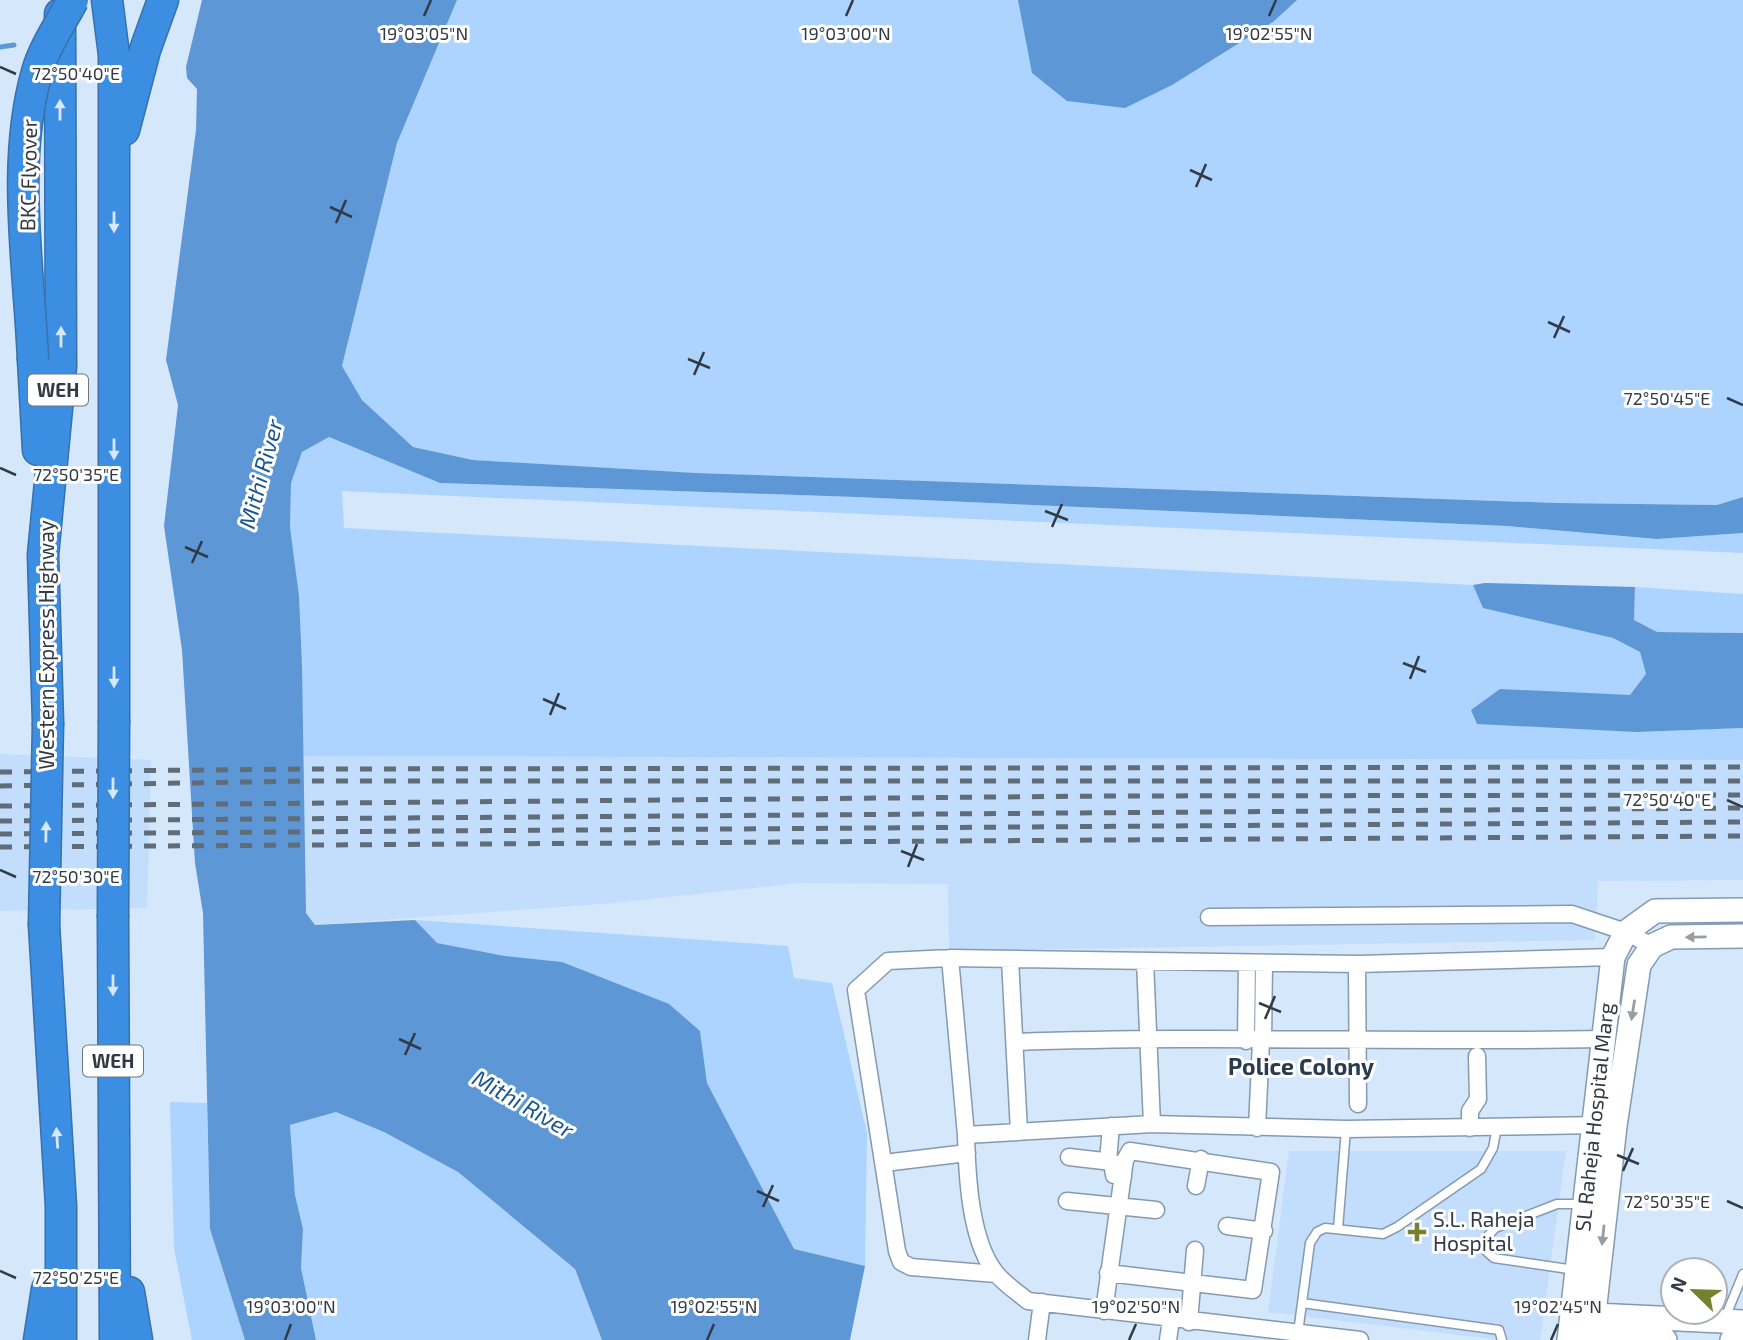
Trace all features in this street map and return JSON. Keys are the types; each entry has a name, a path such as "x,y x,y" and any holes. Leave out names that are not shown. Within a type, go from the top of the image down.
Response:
{"highway":[{"name":"Western Express Highway","path":"60,0 61,366 43,555 48,723 44,925 61,1206"},
{"name":"BKC Flyover","path":"43,555 25,187 26,129 38,70 73,0"},
{"name":"WEH","path":"107,0 114,55 114,1205"},
{"path":"114,55 118,0"},
{"path":"145,50 154,0"},
{"path":"113,167 145,50 163,0"},
{"path":"114,1205 115,1340"},
{"path":"114,1205 137,1340"},
{"path":"39,1340 61,1206"},
{"path":"61,1206 61,1340"}],"main road":[{"name":"SL Raheja Hospital Marg","path":"1583,1330 1605,1125 1604,1039 1613,957 1626,932 1655,911 1743,910"},
{"path":"1651,946 1671,937 1743,936"},
{"name":"SL Raheja Hospital Marg","path":"1583,1330 1578,1270 1585,1205 1639,965 1651,946"},
{"path":"1583,1330 1733,1328 1743,1340"},
{"path":"1583,1330 1665,1340"}],"street":[{"path":"1209,917 1572,914 1626,932 1651,946"},
{"path":"996,1274 911,1268 901,1262 897,1251 856,990 888,961 950,958 1357,964 1613,957"},
{"path":"950,958 976,1228 982,1252 996,1274 1028,1301 1189,1322 1226,1333 1297,1333 1360,1340"},
{"path":"1010,959 1019,1132"},
{"path":"1144,961 1152,1124"},
{"path":"1247,963 1256,1041 1257,1128"},
{"path":"1256,1041 1264,963"},
{"path":"1357,964 1360,1042 1358,1104"},
{"path":"1015,1042 1148,1037 1360,1042 1604,1039"},
{"path":"1470,1128 1470,1111 1478,1099 1477,1056"},
{"path":"966,1135 1152,1124 1346,1129 1605,1125"},
{"path":"1108,1161 1111,1126"},
{"path":"1104,1311 1108,1273 1123,1177 1130,1151 1201,1159 1271,1172 1253,1290 1108,1273"},
{"path":"884,1163 967,1153"},
{"path":"1069,1157 1108,1161 1114,1164 1114,1175 1123,1177"},
{"path":"1196,1186 1201,1159"},
{"path":"1067,1202 1156,1210"},
{"path":"1227,1226 1264,1231"},
{"path":"1189,1322 1195,1250"},
{"path":"1037,1340 1042,1302"},
{"path":"1168,1340 1171,1320"}],"lane":[{"path":"1297,1333 1312,1236 1321,1228 1382,1234 1397,1227 1481,1169 1493,1149 1497,1127"},
{"path":"1338,1229 1346,1129"},
{"path":"1578,1270 1494,1258 1486,1251 1487,1237 1495,1228 1558,1204 1585,1205"},
{"path":"1733,1328 1743,1274"},
{"path":"1301,1303 1499,1329 1502,1340"}],"shaded area":[{"path":"457,0 1743,0 1743,497 1717,505 1557,503 696,473 473,460 413,447 362,400 342,366 397,143"},
{"path":"329,437 440,483 856,497 1507,526 1656,539 1743,533 1743,553 342,491 344,528 1473,585 1484,608 1613,638 1640,652 1646,675 1630,696 1500,689 1637,732 1743,728 1743,760 302,756 299,596 290,527 291,483 302,452"},
{"path":"1635,587 1743,594 1743,633 1657,632 1634,620"},
{"path":"0,754 151,760 147,908 0,911"},
{"path":"302,756 1743,760 1743,880 1598,881 1595,940 949,951 948,884 799,883 615,903 315,925 305,913"},
{"path":"415,920 788,946 794,978 832,983 867,1133 865,1266 794,1250 707,1083 700,1031 562,962 505,956 436,943"},
{"path":"170,1102 207,1103 210,1229 245,1340 192,1340 174,1248"},
{"path":"336,1112 384,1132 458,1172 575,1269 602,1340 316,1340 301,1268 303,1229 295,1195 290,1125"},
{"name":"S.L. Raheja Hospital","path":"1289,1151 1566,1151 1540,1340 1500,1340 1268,1312"}],"water":[{"name":"Mithi River","path":"202,0 457,0 397,143 342,366 362,400 413,447 473,460 696,473 1557,503 1717,505 1743,497 1743,533 1657,539 1507,526 856,497 440,483 329,437 302,452 291,483 290,527 299,596 302,666 306,913 315,925 415,920 437,943 505,956 562,962 669,1004 700,1031 707,1083 794,1249 865,1266 850,1340 602,1340 575,1269 458,1172 384,1132 336,1112 290,1125 295,1195 303,1229 301,1268 316,1340 245,1340 210,1229 203,913 195,863 182,650 164,526 178,405 166,360 196,130 197,89 187,78 186,67"},
{"path":"1018,0 1297,0 1273,22 1172,85 1125,108 1067,101 1032,73"},
{"path":"1485,583 1635,587 1634,620 1657,632 1743,633 1743,728 1637,732 1477,724 1471,710 1500,689 1630,695 1646,674 1640,652 1613,638 1483,608 1473,585"}],"waterway":[{"path":"0,47 14,45"}],"railway":[{"path":"0,772 309,769 1743,767"},
{"path":"0,786 308,781 1743,781"},
{"path":"0,806 1108,796 1743,795"},
{"path":"0,821 1743,808"},
{"path":"0,834 1743,822"},
{"path":"0,847 1743,836"}],"place":[{"name":"S.L. Raheja Hospital","path":"1417,1232"}],"district":[{"name":"Police Colony","path":"1301,1067"}]}
